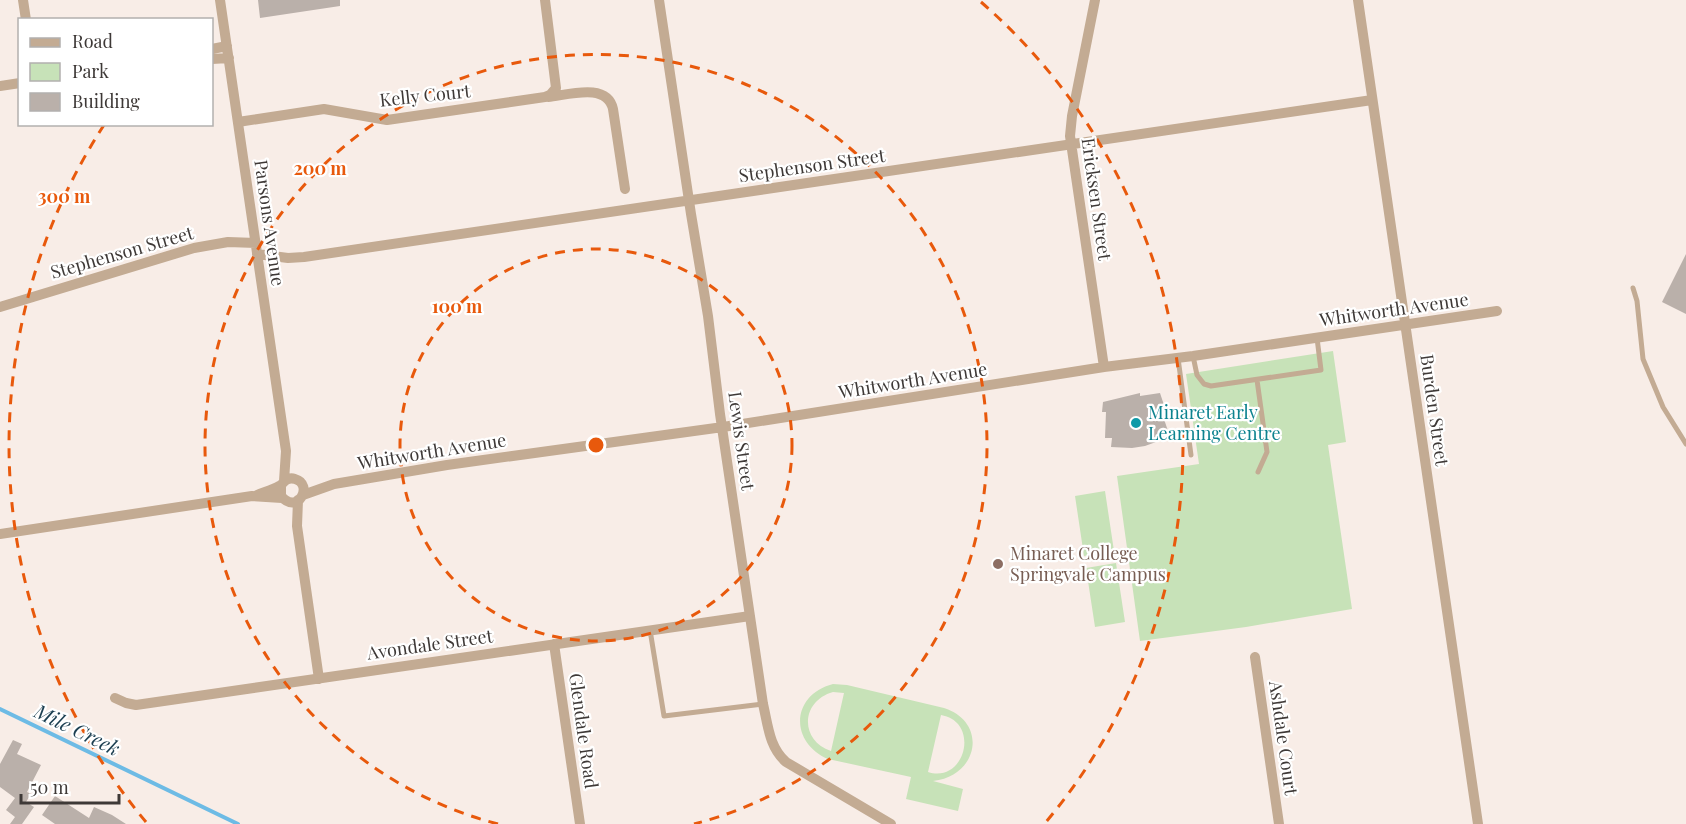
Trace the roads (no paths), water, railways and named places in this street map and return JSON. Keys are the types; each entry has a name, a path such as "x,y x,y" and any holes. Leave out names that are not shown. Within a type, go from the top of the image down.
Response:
{"street":[{"path":"23,0 26,18"},
{"name":"Parsons Avenue","path":"220,0 286,451 298,481"},
{"path":"545,0 556,88 554,92 545,97"},
{"name":"Lewis Street","path":"659,0 708,316 763,704 771,740 777,754 786,762 891,824"},
{"name":"Ericksen Street","path":"1095,0 1070,136 1104,368"},
{"name":"Burden Street","path":"1358,0 1478,824"},
{"path":"213,49 227,46"},
{"path":"213,60 229,58"},
{"path":"0,86 18,83"},
{"name":"Kelly Court","path":"238,122 324,110 387,120 545,97 601,93 612,102 625,189"},
{"name":"Stephenson Street","path":"0,306 194,248 228,242 288,258 304,257 1372,100"},
{"name":"Whitworth Avenue","path":"301,498 334,484 447,465 723,427 1104,368 1497,311"},
{"name":"Parsons Avenue","path":"283,483 286,451"},
{"path":"252,496 289,479 298,481 304,488 297,526 319,679"},
{"name":"Whitworth Avenue","path":"298,481 334,484"},
{"path":"283,483 280,493 297,526"},
{"path":"0,534 252,496 294,502 301,498"},
{"name":"Avondale Street","path":"115,698 136,705 750,616"},
{"name":"Glendale Road","path":"554,644 579,824"},
{"name":"Ashdale Court","path":"1255,657 1279,824"}],"lane":[{"path":"1632,288 1636,301 1643,359 1663,407 1686,444"},
{"path":"1193,356 1197,375 1204,384 1211,386 1257,380 1321,370 1317,338"},
{"path":"1178,358 1191,455"},
{"path":"1257,380 1267,452 1258,472"},
{"path":"650,630 664,716 763,704"}],"waterway":[{"name":"Mile Creek","path":"0,709 238,824"}],"place":[{"name":"Minaret Early Learning Centre","path":"1136,423"},
{"name":"Minaret College Springvale Campus","path":"998,564"}]}
